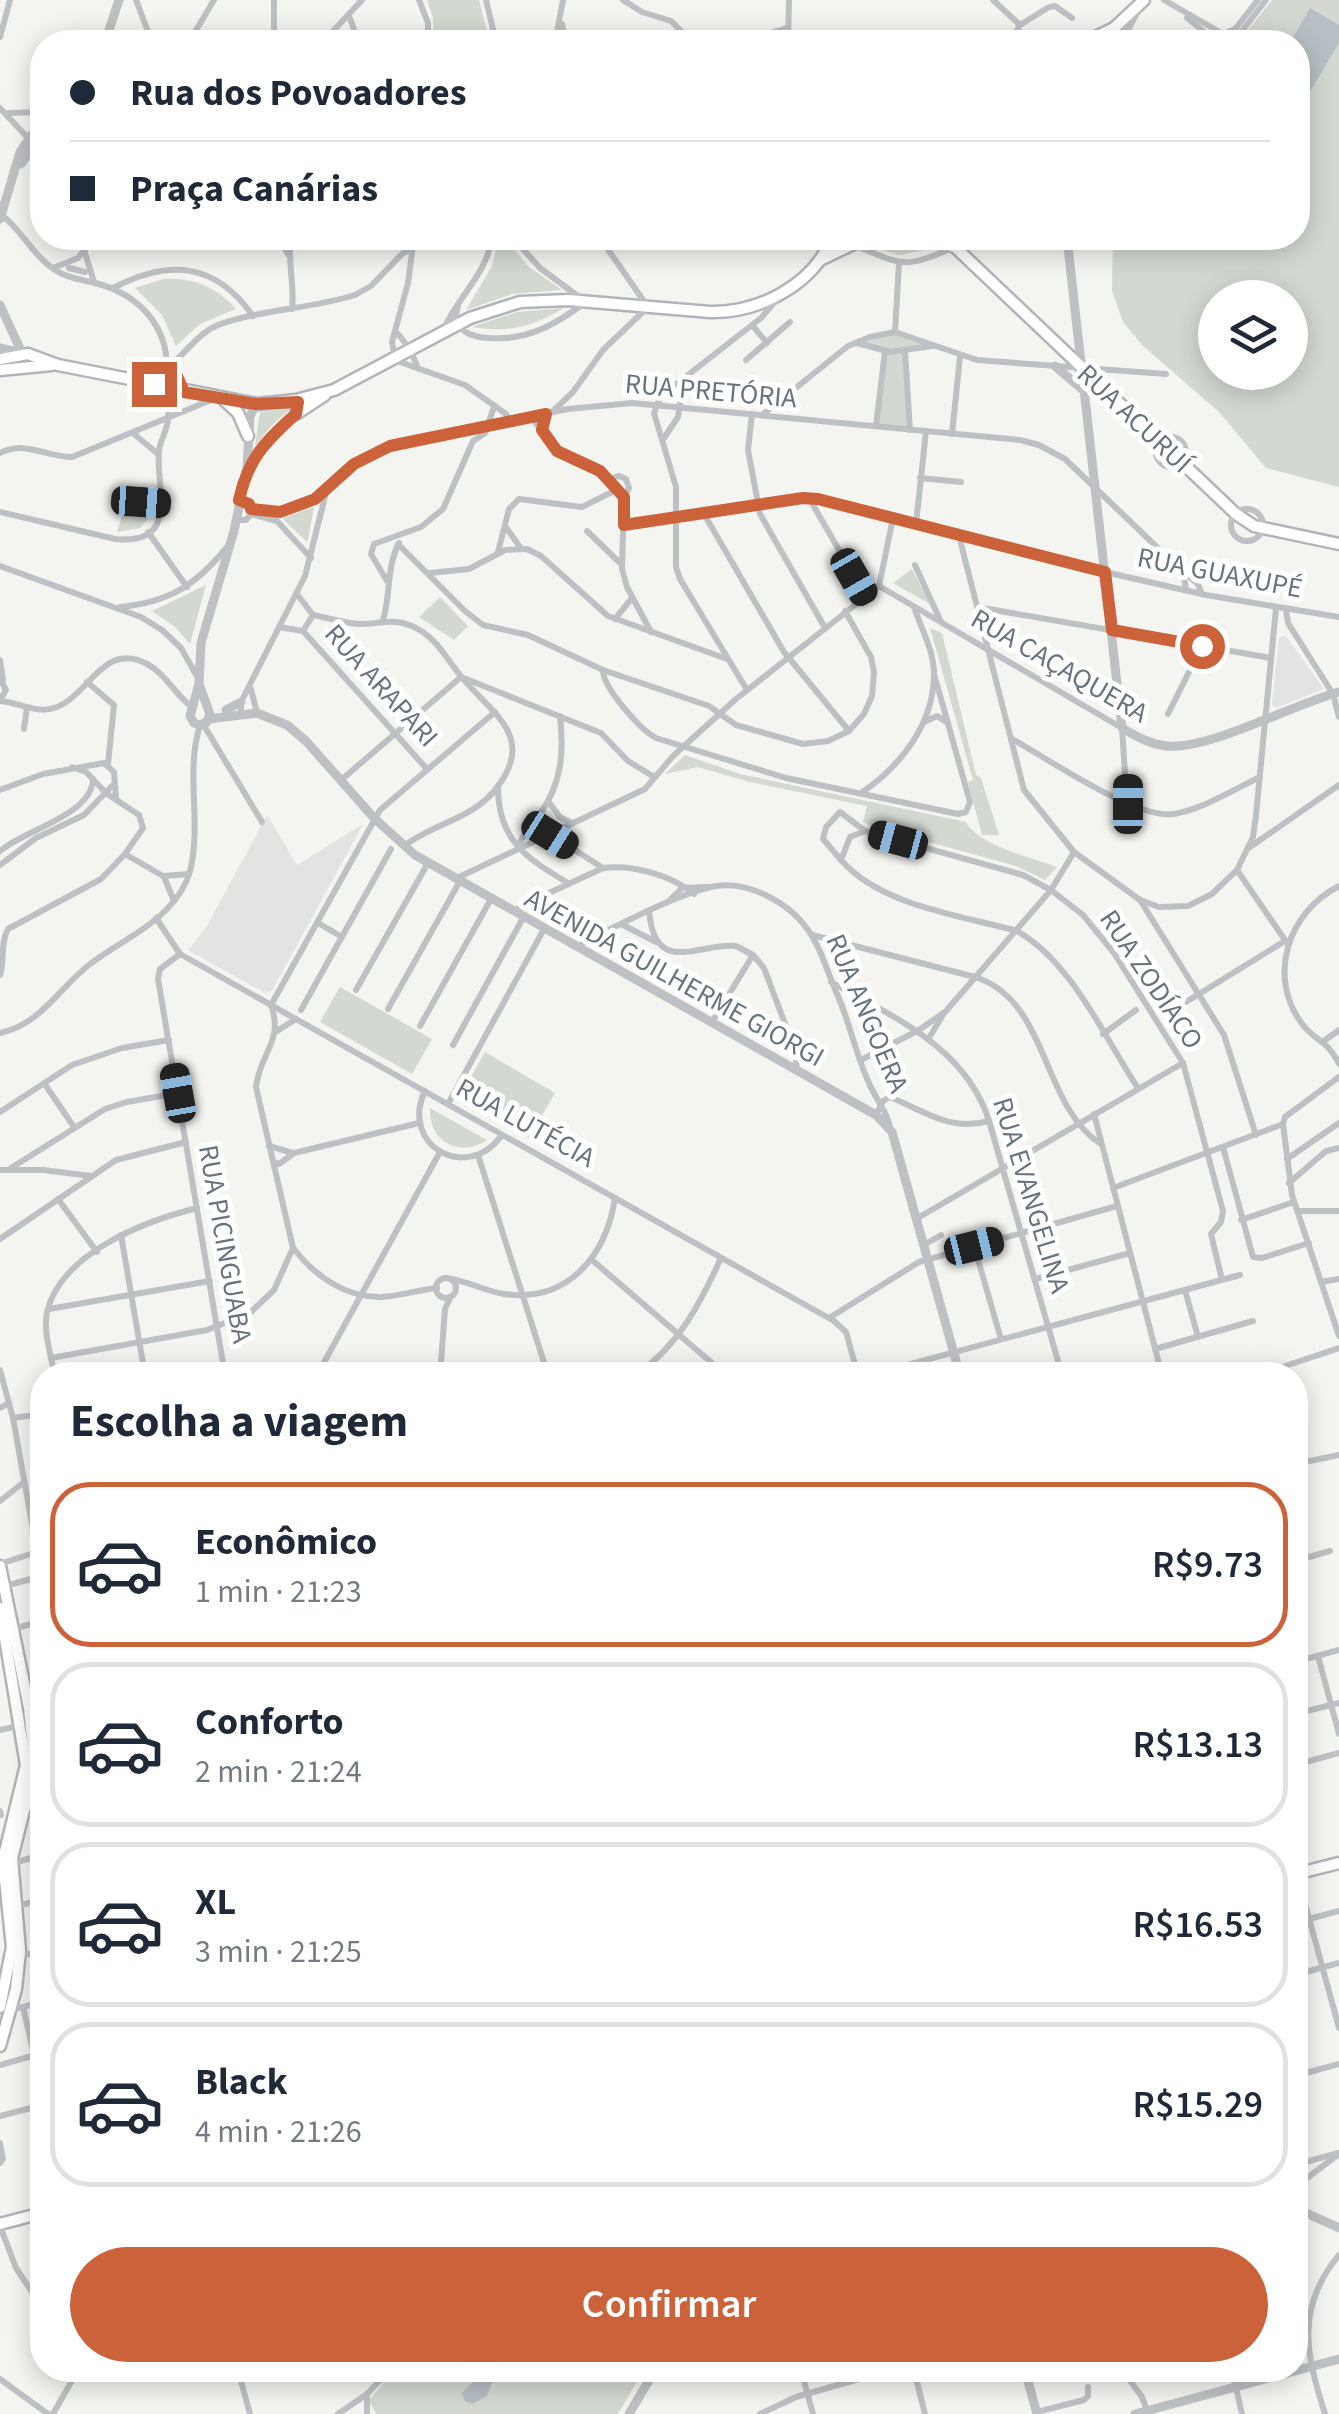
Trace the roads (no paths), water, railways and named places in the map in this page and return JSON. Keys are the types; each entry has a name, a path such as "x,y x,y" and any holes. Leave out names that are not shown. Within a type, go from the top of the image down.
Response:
{"main road":[{"path":"1110,30 1141,4"},
{"path":"820,260 826,250"},
{"path":"296,414 456,325 520,302 586,302 732,312 780,294 820,260 841,250"},
{"name":"RUA ACURUÍ","path":"964,250 1081,368 1236,514 1263,528 1339,544"},
{"path":"6,368 22,353"},
{"path":"0,359 22,353 58,366 256,404 296,400 334,390"},
{"path":"6,368 58,366"},
{"path":"149,385 162,370"},
{"path":"219,399 238,414 248,436"},
{"path":"0,1565 5,1586 6,1630"},
{"path":"0,1608 30,1714"},
{"path":"14,1660 16,1711 26,1765 5,1850 5,1918 16,1956"},
{"path":"16,1711 23,1712 29,1704"},
{"path":"0,2046 16,1956 16,1906 5,1867 30,1792"},
{"path":"1308,1868 1339,1860"},
{"path":"0,2223 30,2214"}],"street":[{"path":"0,37 10,0"},
{"path":"109,30 119,0"},
{"path":"136,0 147,30"},
{"path":"197,30 214,0"},
{"path":"335,30 362,0"},
{"path":"419,0 428,30"},
{"path":"486,0 493,30"},
{"path":"558,30 563,0"},
{"path":"624,0 646,14 671,21 680,30"},
{"path":"645,0 646,14"},
{"path":"781,30 788,28 789,0"},
{"path":"993,0 1020,24"},
{"path":"1164,0 1202,30"},
{"path":"1233,30 1258,0"},
{"path":"1243,30 1266,0"},
{"path":"271,1 273,30"},
{"path":"1017,30 1050,4 1072,18"},
{"path":"1127,30 1141,4"},
{"path":"1183,14 1213,30"},
{"path":"348,15 354,30"},
{"path":"561,15 564,30"},
{"path":"4,110 30,114"},
{"path":"4,110 30,138"},
{"path":"30,151 14,175 0,217 52,268 86,268"},
{"path":"69,269 88,250"},
{"path":"291,250 292,309"},
{"path":"162,370 216,326 355,296 409,250"},
{"path":"413,250 392,342 395,358 465,385 509,421"},
{"path":"443,332 483,271 489,250"},
{"path":"458,304 456,325 476,337 519,338 552,326 586,302 523,250"},
{"path":"542,430 549,413 574,392 596,358 648,306 608,250"},
{"path":"862,250 899,263 932,258 944,250"},
{"path":"1069,250 1128,804"},
{"path":"80,281 86,268 86,253"},
{"path":"896,332 899,263"},
{"path":"52,268 69,269 80,281 131,298 149,314 167,354 162,370"},
{"path":"86,268 94,283"},
{"path":"112,289 146,273 180,269 215,279 230,289 254,316"},
{"path":"294,292 304,307"},
{"path":"747,690 680,579 674,554 676,487 654,413 655,405 667,390 752,325 780,294"},
{"path":"752,325 760,311 759,304"},
{"path":"0,311 22,353"},
{"path":"746,360 790,322"},
{"path":"752,325 767,343"},
{"path":"397,332 417,366"},
{"path":"762,415 855,342 896,332 960,356 1166,374"},
{"path":"855,342 905,352 933,346"},
{"path":"0,348 22,353"},
{"path":"876,426 886,351"},
{"path":"905,352 910,430"},
{"path":"167,354 178,358"},
{"path":"952,434 960,356"},
{"path":"1055,366 1074,378 1084,391"},
{"path":"162,370 176,374 184,392"},
{"path":"663,439 681,408 684,380"},
{"path":"0,512 122,540 148,532 161,516 163,504 158,455 169,419 168,388"},
{"path":"574,392 580,408"},
{"path":"0,453 30,446 72,457 219,399"},
{"path":"247,468 296,414 300,405 296,400"},
{"path":"0,1034 20,1028 37,1016 88,965 156,918 174,901 189,874 196,742 202,715 199,682 204,630 236,520 247,468 250,416 256,404"},
{"name":"RUA PRETÓRIA","path":"326,493 354,464 377,450 549,413 614,404 952,434 1039,445 1075,468 1198,584 1201,594"},
{"path":"388,582 372,549 378,540 421,527 443,509 473,441 489,426 494,407"},
{"path":"752,414 748,450 760,514 826,628"},
{"path":"531,417 557,451 593,467 610,479 624,497"},
{"path":"464,430 473,441"},
{"path":"916,525 926,431"},
{"path":"134,434 158,455"},
{"name":"RUA PRETÓRIA","path":"1075,468 1094,473"},
{"path":"610,479 619,476 629,488 624,497 622,566 632,598 652,633"},
{"path":"920,478 961,482"},
{"path":"498,553 512,504 520,499 582,507 618,489"},
{"path":"251,512 280,512 326,493"},
{"path":"241,707 296,594 310,558 326,493"},
{"path":"809,498 865,595"},
{"name":"RUA GUAXUPÉ","path":"624,525 809,498 1201,594 1339,617"},
{"path":"118,500 163,504"},
{"path":"236,520 246,520 251,512 249,504 239,500"},
{"path":"251,512 277,522 310,558"},
{"path":"277,522 280,512"},
{"path":"704,514 788,658 849,732"},
{"path":"1236,514 1232,529 1242,540 1253,540 1263,528"},
{"path":"388,1009 458,880 642,791 719,713 879,586 893,518"},
{"path":"504,525 520,547 541,556 599,611 728,659"},
{"path":"587,531 622,566"},
{"path":"148,532 187,588"},
{"path":"384,620 388,582 398,544 405,534"},
{"path":"960,536 1027,794 1074,852 1140,900 1159,907 1188,906 1212,894 1237,870 1249,848 1260,778 1276,608"},
{"path":"119,607 152,602 187,588 230,544"},
{"path":"398,544 476,622 528,635 603,670 695,701 736,725 798,743 818,743 849,732 868,706 874,672 864,641 845,611"},
{"path":"429,573 469,570 498,553 520,547"},
{"path":"915,565 942,623"},
{"path":"0,566 44,585 119,607 152,623 172,639 199,682"},
{"path":"1183,572 1186,590"},
{"name":"RUA CAÇAQUERA","path":"879,586 1150,743 1184,746 1336,693"},
{"path":"296,594 314,615 359,624 384,620 425,633 506,726 512,744 510,768 498,786 474,808 404,846"},
{"path":"616,619 632,598"},
{"path":"603,670 606,684 649,734 682,748 786,778 958,814 969,808 949,724 913,606"},
{"path":"977,607 1272,658"},
{"path":"1286,610 1288,623 1336,693 1339,717"},
{"path":"280,628 302,630 314,615"},
{"path":"1274,628 1288,623"},
{"name":"RUA ARAPARI","path":"302,630 427,769"},
{"path":"1168,714 1202,646"},
{"path":"0,662 0,700 27,707 55,708 111,661 133,659 158,671 202,715 262,822"},
{"path":"860,793 900,760 922,724 934,674"},
{"path":"461,677 602,733 628,761 654,777"},
{"path":"340,780 461,677"},
{"path":"87,682 114,705 108,764 114,772 116,799"},
{"path":"3,683 14,702"},
{"path":"250,688 257,712"},
{"path":"485,700 496,690"},
{"path":"24,729 27,707"},
{"path":"202,715 241,707"},
{"path":"202,715 241,707 257,712"},
{"name":"AVENIDA GUILHERME GIORGI","path":"257,712 297,731 374,818 428,862 882,1118 892,1132 957,1362"},
{"path":"277,1030 271,1005 374,818 494,712"},
{"path":"519,848 548,801 561,767 560,716"},
{"path":"922,724 937,716 949,724"},
{"path":"1011,738 1128,804 1154,813 1174,814 1260,778"},
{"path":"0,851 22,835 73,811 89,796 96,763"},
{"path":"0,790 72,767 108,764"},
{"path":"0,976 8,929 86,889 125,854 143,823 139,815 106,793 83,770 72,767"},
{"path":"0,864 36,838 84,815 114,784"},
{"path":"1249,848 1339,785"},
{"path":"498,786 501,820 519,848 534,863 569,883"},
{"path":"548,801 560,817 573,824"},
{"name":"RUA ZODÍACO","path":"841,860 823,839 826,828 840,812 866,831 1001,868 1051,890 1083,915 1114,953 1183,1063 1216,1149"},
{"path":"866,831 850,837 841,860 860,878 886,894 1017,931 1060,968 1138,1088"},
{"path":"550,835 603,868"},
{"path":"512,838 523,836"},
{"path":"301,1010 391,849"},
{"path":"929,1038 946,1011 1051,890 1074,852"},
{"path":"125,854 163,876 189,874"},
{"path":"356,990 428,862"},
{"path":"452,1045 519,915 520,906 603,868 638,868 694,894"},
{"path":"1237,870 1286,943 1289,1000 1304,1027 1324,1041 1339,1064"},
{"path":"163,876 174,901"},
{"path":"665,880 678,896"},
{"path":"1173,1010 1286,943 1305,914 1339,886"},
{"path":"578,948 666,905 684,887"},
{"name":"RUA ANGOERA","path":"684,887 754,891 791,910 812,935 869,1084 882,1105"},
{"path":"678,896 710,887"},
{"path":"420,1026 491,899"},
{"path":"1140,900 1230,1049 1256,1135"},
{"path":"649,912 657,943"},
{"name":"RUA LUTÉCIA","path":"156,918 180,954 829,1318"},
{"path":"318,923 342,936"},
{"path":"622,924 682,953 725,945 753,955 764,968 794,1050 796,1071"},
{"path":"448,1104 544,930"},
{"path":"812,935 975,977 994,986 1018,1009 1078,1123 1102,1144"},
{"name":"RUA PICINGUABA","path":"180,954 158,972 224,1362"},
{"path":"711,1023 753,955"},
{"name":"RUA EVANGELINA","path":"831,982 919,1030 969,1078 989,1121 1058,1362"},
{"path":"1103,1034 1136,1010"},
{"path":"861,1060 946,1011"},
{"path":"296,1019 277,1030 258,1072 256,1087 293,1248 330,1282 360,1295 438,1291"},
{"path":"1324,1041 1336,1032 1339,1042"},
{"path":"0,1112 92,1056 169,1040"},
{"path":"915,1219 1183,1063"},
{"path":"1339,1077 1285,1117 1283,1124 1294,1202 1339,1336"},
{"path":"44,1082 74,1127"},
{"path":"869,1084 943,1122 966,1125 989,1121"},
{"path":"425,1091 419,1107 420,1123 427,1140 440,1152 459,1158 478,1155 492,1148 502,1135"},
{"path":"10,1168 115,1105 178,1093"},
{"path":"882,1118 882,1105 890,1097"},
{"path":"1094,1114 1158,1362"},
{"path":"272,1160 280,1164 292,1154 420,1123"},
{"path":"1286,1159 1339,1123"},
{"path":"1112,1188 1283,1124"},
{"path":"0,1239 127,1155 186,1142"},
{"path":"269,1146 292,1154"},
{"path":"1289,1183 1326,1151 1339,1148"},
{"path":"1216,1149 1252,1256 1309,1243"},
{"path":"1216,1149 1223,1217 1211,1230 1222,1280"},
{"path":"324,1362 440,1152"},
{"path":"278,1188 281,1171 292,1154"},
{"path":"478,1155 544,1362"},
{"path":"0,1170 91,1176"},
{"path":"58,1198 97,1252"},
{"path":"441,1362 444,1309 438,1291 441,1279 522,1296 565,1282 592,1260 608,1233 615,1198"},
{"path":"1241,1220 1294,1202"},
{"path":"854,1362 846,1332 829,1318 900,1273 927,1260 1117,1206"},
{"path":"52,1362 48,1308 62,1281 121,1235 156,1218 197,1208"},
{"path":"1298,1211 1339,1211"},
{"path":"121,1235 144,1362"},
{"path":"923,1246 941,1235"},
{"path":"974,1246 1001,1339"},
{"path":"52,1358 218,1327 250,1313 266,1300 282,1278 293,1248"},
{"path":"1034,1279 1130,1253"},
{"path":"650,1362 679,1335 721,1258"},
{"path":"592,1260 711,1362"},
{"path":"917,1362 1240,1275"},
{"path":"444,1309 456,1286 452,1279"},
{"path":"1322,1282 1339,1279"},
{"path":"48,1308 210,1281"},
{"path":"438,1291 444,1297 472,1285"},
{"path":"1186,1289 1198,1336"},
{"path":"1155,1349 1253,1322"},
{"path":"1297,1362 1339,1348"},
{"path":"0,1370 30,1515"},
{"path":"0,1408 9,1402"},
{"path":"13,1418 30,1416"},
{"path":"1308,1461 1339,1455"},
{"path":"0,1501 24,1482"},
{"path":"1308,1557 1330,1551"},
{"path":"0,1565 30,1555"},
{"path":"5,1586 30,1579"},
{"path":"1308,1659 1339,1650"},
{"path":"1318,1656 1335,1704 1339,1734"},
{"path":"1308,1711 1335,1704"},
{"path":"0,1730 20,1726"},
{"path":"1308,1762 1339,1754"},
{"path":"0,1814 16,1813"},
{"path":"5,1867 30,1859"},
{"path":"16,1906 30,1903"},
{"path":"1309,1919 1339,1911"},
{"path":"1308,1915 1339,2028"},
{"path":"16,1956 30,1953"},
{"path":"1308,1972 1339,1963"},
{"path":"8,2009 30,2046"},
{"path":"0,2065 30,2056"},
{"path":"1308,2072 1339,2064"},
{"path":"0,2116 30,2108"},
{"path":"0,2143 4,2158 0,2162"},
{"path":"1308,2161 1339,2153"},
{"path":"1308,2177 1339,2153"},
{"path":"1308,2214 1339,2228"},
{"path":"0,2223 16,2268 30,2289"},
{"path":"1325,2414 1310,2367 1310,2310 1324,2275 1339,2255"},
{"path":"1310,2367 1339,2360"},
{"path":"0,2379 51,2414 71,2382"},
{"path":"241,2382 250,2414"},
{"path":"338,2414 378,2382"},
{"path":"629,2414 648,2382"},
{"path":"805,2382 814,2414"},
{"path":"760,2414 849,2382"},
{"path":"917,2382 925,2414"},
{"path":"1028,2382 1037,2413 1084,2400 1088,2387"},
{"path":"1129,2382 1148,2412"},
{"path":"1235,2382 1242,2414"},
{"path":"1135,2414 1257,2382"},
{"path":"367,2394 368,2414"}]}
